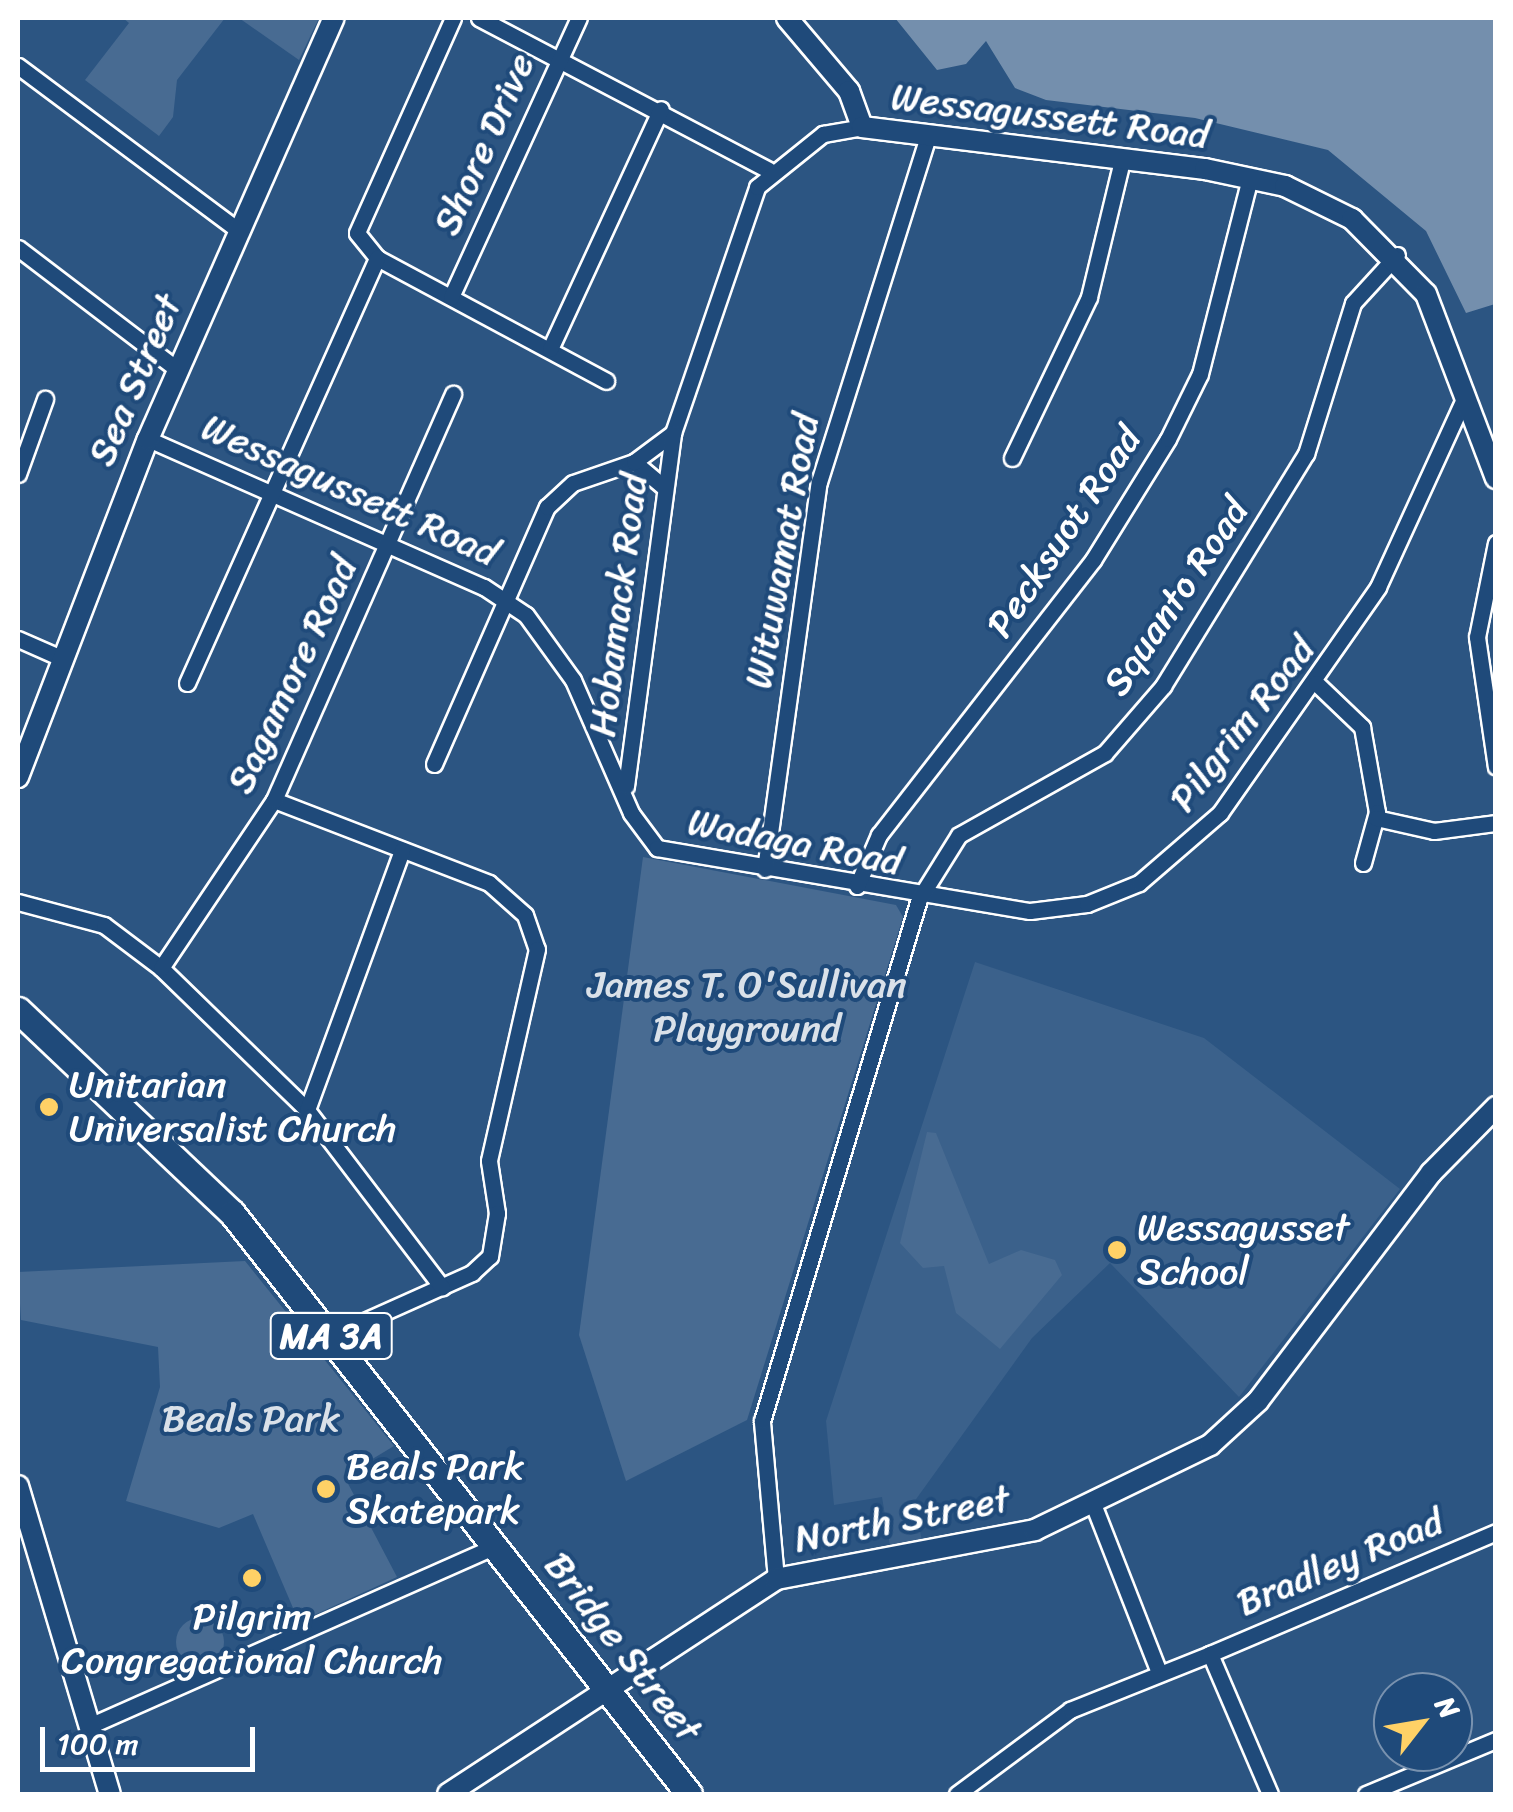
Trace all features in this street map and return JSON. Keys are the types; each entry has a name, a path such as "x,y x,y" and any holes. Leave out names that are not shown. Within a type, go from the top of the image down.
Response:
{"main road":[{"name":"Bridge Street","path":"18,1010 186,1163 331,1336 689,1794"}],"street":[{"name":"Sea Street","path":"18,777 59,657 177,368 334,18"},
{"path":"453,18 357,222 377,258 606,381"},
{"path":"480,18 661,109 768,170 725,260 673,433"},
{"name":"Shore Drive","path":"450,298 579,18"},
{"path":"787,18 849,91 862,127"},
{"path":"18,66 237,229"},
{"path":"550,349 661,109"},
{"name":"Wessagussett Road","path":"768,170 823,134 862,127 1250,178 1322,201 1397,256 1426,294 1496,478"},
{"name":"Wituwamat Road","path":"765,868 827,447 928,136"},
{"path":"1012,458 1089,297 1122,161"},
{"name":"Pecksuot Road","path":"858,886 879,835 1092,560 1168,439 1200,374 1250,178"},
{"path":"18,248 177,368"},
{"name":"Squanto Road","path":"918,899 959,835 1106,753 1163,686 1306,454 1353,303 1397,256"},
{"path":"187,683 269,488 377,258"},
{"name":"Sagamore Road","path":"161,968 274,800 390,545 453,394"},
{"name":"Pilgrim Road","path":"918,899 1043,910 1139,883 1220,814 1316,683 1396,556 1466,397"},
{"path":"18,474 44,399"},
{"name":"Wessagussett Road","path":"148,439 269,488 504,598 558,495 634,462 673,433"},
{"name":"Hobamack Road","path":"626,786 673,433"},
{"path":"634,462 665,488"},
{"path":"1496,544 1477,637 1496,767"},
{"path":"434,764 504,598"},
{"name":"Wadaga Road","path":"504,598 558,658 626,786 631,813 657,848 918,899"},
{"path":"18,639 59,657"},
{"path":"1316,683 1360,720 1376,818 1363,863"},
{"path":"274,800 489,882 525,915 537,949 488,1162 497,1212 490,1256 442,1287 331,1336"},
{"path":"1376,818 1434,830 1496,823"},
{"path":"308,1110 402,850"},
{"path":"776,1579 762,1421 918,899"},
{"path":"18,902 104,925 161,968 308,1110 442,1287"},
{"path":"18,1038 50,1038"},
{"name":"North Street","path":"448,1794 610,1693 776,1579 970,1548 1094,1508 1210,1445 1252,1408 1431,1174 1496,1107"},
{"path":"18,1486 110,1794"},
{"path":"1094,1508 1159,1672"},
{"name":"Bradley Road","path":"956,1794 1070,1710 1496,1532"},
{"path":"89,1726 497,1545"},
{"path":"1210,1654 1270,1794"},
{"path":"1366,1794 1496,1740"}],"shaded area":[{"path":"895,18 1495,18 1495,304 1466,313 1426,231 1328,150 1195,118 1046,100 1015,88 986,41 966,64 937,70"},
{"name":"Wessagusset School","path":"975,962 1204,1038 1400,1189 1239,1397 1110,1263 1032,1338 914,1502 922,1541 890,1546 882,1497 834,1505 826,1421"}],"green space":[{"path":"123,18 225,18 177,80 173,117 159,136 85,80 129,23"},
{"path":"239,18 319,18 299,60"},
{"name":"James T. O'Sullivan Playground","path":"643,857 896,905 903,917 747,1420 626,1481 579,1335"},
{"path":"927,1132 936,1133 989,1264 1021,1250 1055,1260 1062,1275 1000,1349 956,1313 944,1266 923,1268 900,1243"},
{"name":"Beals Park","path":"245,1261 394,1446 344,1476 397,1577 299,1622 253,1514 219,1528 126,1501 160,1387 158,1347 21,1320 18,1272"},
{"path":"200,1618 217,1625 224,1642 217,1659 200,1666 183,1659 176,1642 183,1625"}],"place":[{"name":"Unitarian Universalist Church","path":"49,1107"},
{"name":"Wessagusset School","path":"1117,1250"},
{"name":"Beals Park Skatepark","path":"326,1489"},
{"name":"Pilgrim Congregational Church","path":"252,1578"}]}
